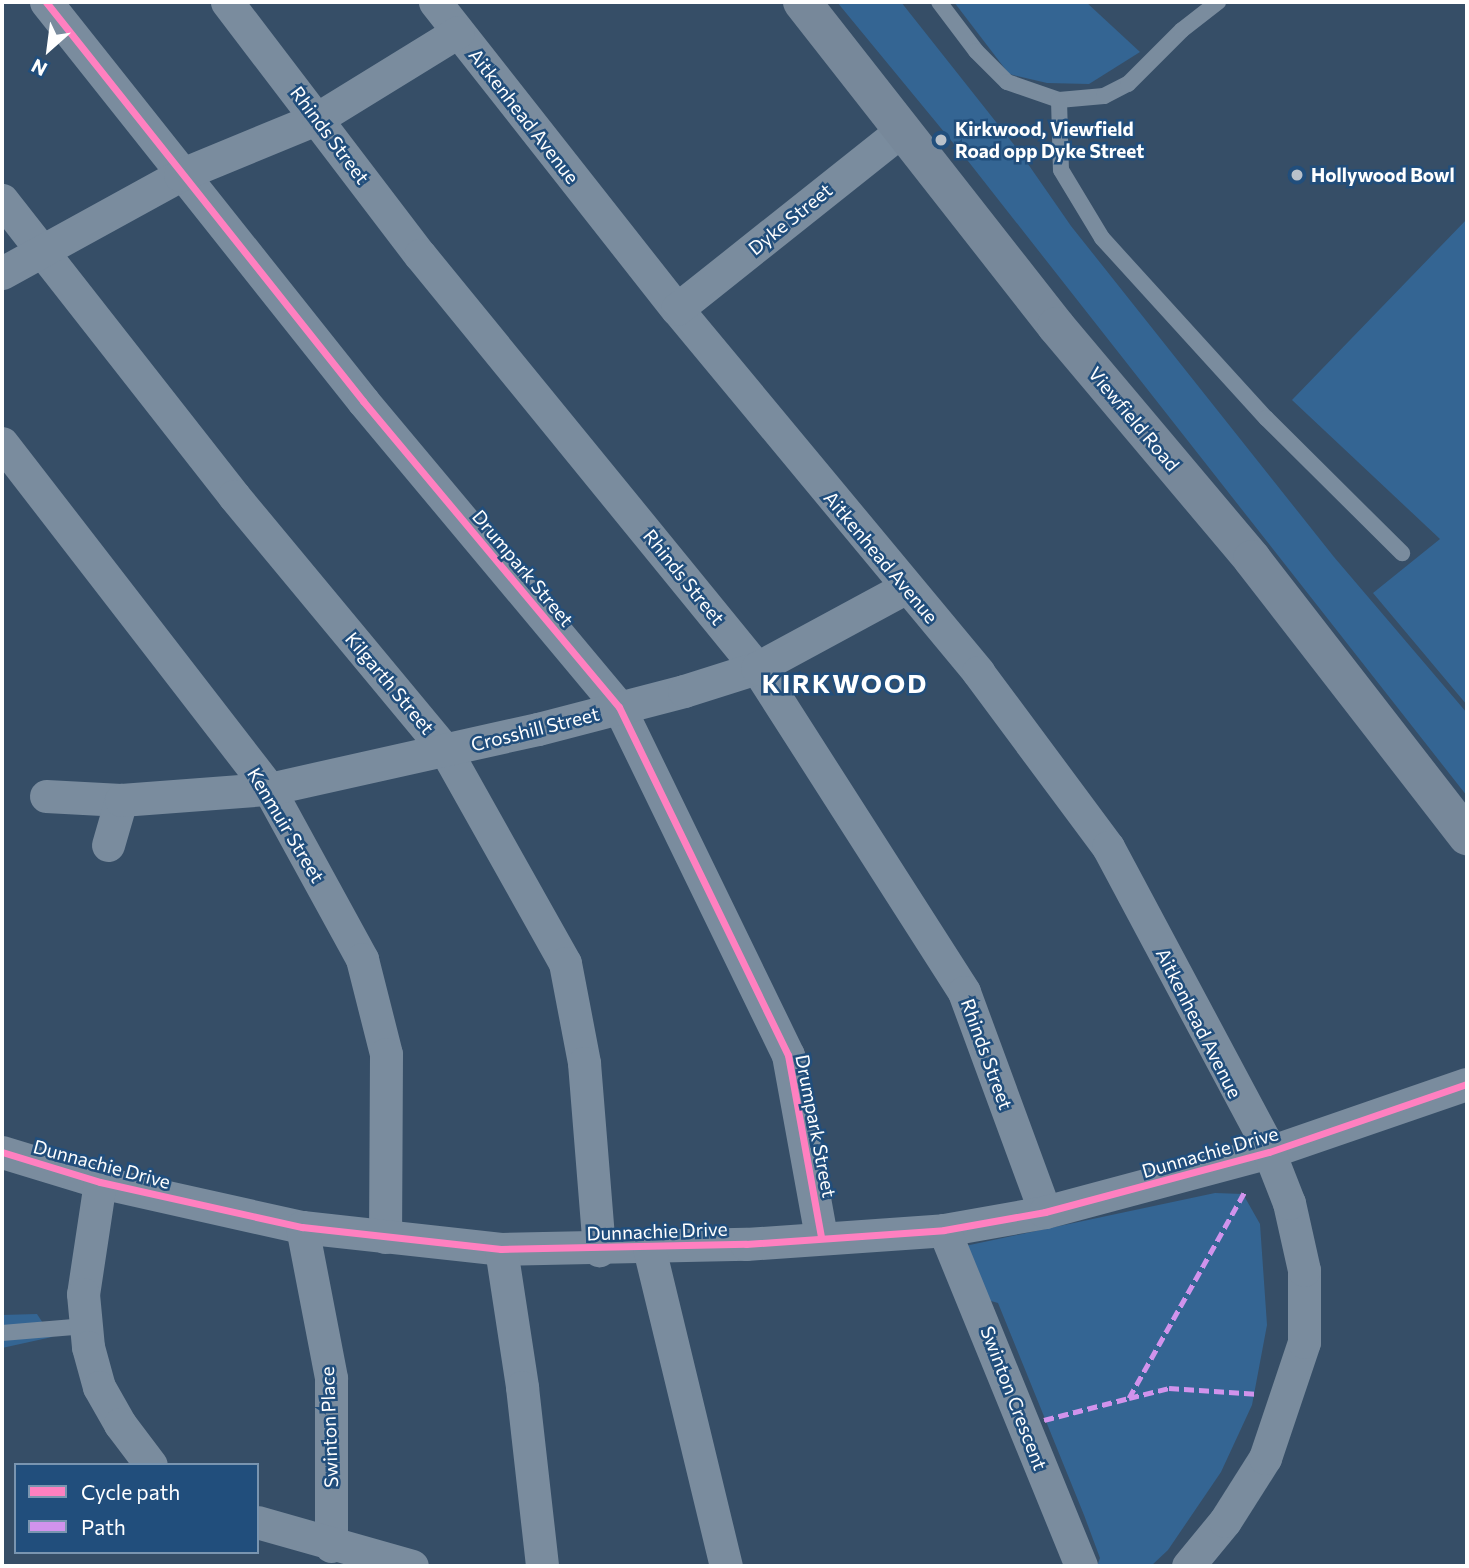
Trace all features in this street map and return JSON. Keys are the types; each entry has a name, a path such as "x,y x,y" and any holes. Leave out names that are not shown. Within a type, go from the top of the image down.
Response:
{"street":[{"name":"Drumpark Street","path":"46,2 180,175 619,707 788,1055 821,1237"},
{"name":"Rhinds Street","path":"227,2 420,255 757,668 964,992 1045,1212"},
{"name":"Aitkenhead Avenue","path":"435,2 677,309 905,589 978,672 1108,847 1269,1151"},
{"name":"Viewfield Road","path":"802,2 1056,326 1252,559 1467,836"},
{"path":"2,273 180,175 318,118 458,32"},
{"name":"Dyke Street","path":"677,309 903,129"},
{"name":"Kilgarth Street","path":"2,200 234,496 446,751 565,963 584,1063 599,1250"},
{"name":"Kenmuir Street","path":"2,443 269,789 362,959 386,1054 385,1237"},
{"name":"Crosshill Street","path":"46,796 121,800 269,789 446,751 757,668 905,589"},
{"path":"108,845 121,800"},
{"name":"Dunnachie Drive","path":"2,1152 100,1182 302,1227 501,1249 649,1248 944,1230 1045,1212 1269,1151 1467,1084"},
{"path":"1188,1566 1225,1521 1265,1458 1304,1342 1304,1270 1289,1203 1269,1151"},
{"path":"100,1182 83,1294 86,1326 99,1387 150,1463"},
{"name":"Swinton Place","path":"302,1227 331,1378 331,1546"},
{"name":"Swinton Crescent","path":"944,1230 1081,1566"},
{"path":"649,1248 726,1566"},
{"path":"501,1249 522,1387 542,1566"},
{"path":"259,1523 331,1546 412,1566"}],"lane":[{"path":"939,2 976,51 1007,82 1059,100 1104,96 1128,84 1182,30 1218,2"},
{"path":"1059,100 1061,170 1102,238 1266,418 1402,553"},
{"path":"2,1333 86,1326"}],"shaded area":[{"path":"837,2 901,2 1019,151 1071,226 1334,557 1467,713 1467,796 968,161"},
{"path":"954,2 1086,2 1140,52 1089,84 1047,83 1009,74"},
{"path":"1467,219 1467,705 1373,593 1440,539 1292,400"},
{"path":"1215,1193 1243,1194 1260,1224 1267,1325 1252,1405 1221,1472 1168,1550 1151,1566 1097,1566 1100,1558 1084,1515 998,1303 984,1299 965,1246"},
{"path":"37,1314 52,1337 2,1348 2,1315"}],"marked path":[{"path":"1044,1420 1129,1398 1245,1191"},
{"path":"1129,1398 1169,1388 1259,1394"}],"cycle path":[{"path":"46,2 363,401 619,707 788,1055 821,1237"},
{"path":"2,1152 100,1182 302,1227 501,1249 746,1244 944,1230 1045,1212 1269,1152 1467,1084"}],"place":[{"name":"Kirkwood, Viewfield Road opp Dyke Street","path":"941,140"},
{"name":"Hollywood Bowl","path":"1297,175"}],"district":[{"name":"KIRKWOOD","path":"845,683"}]}
